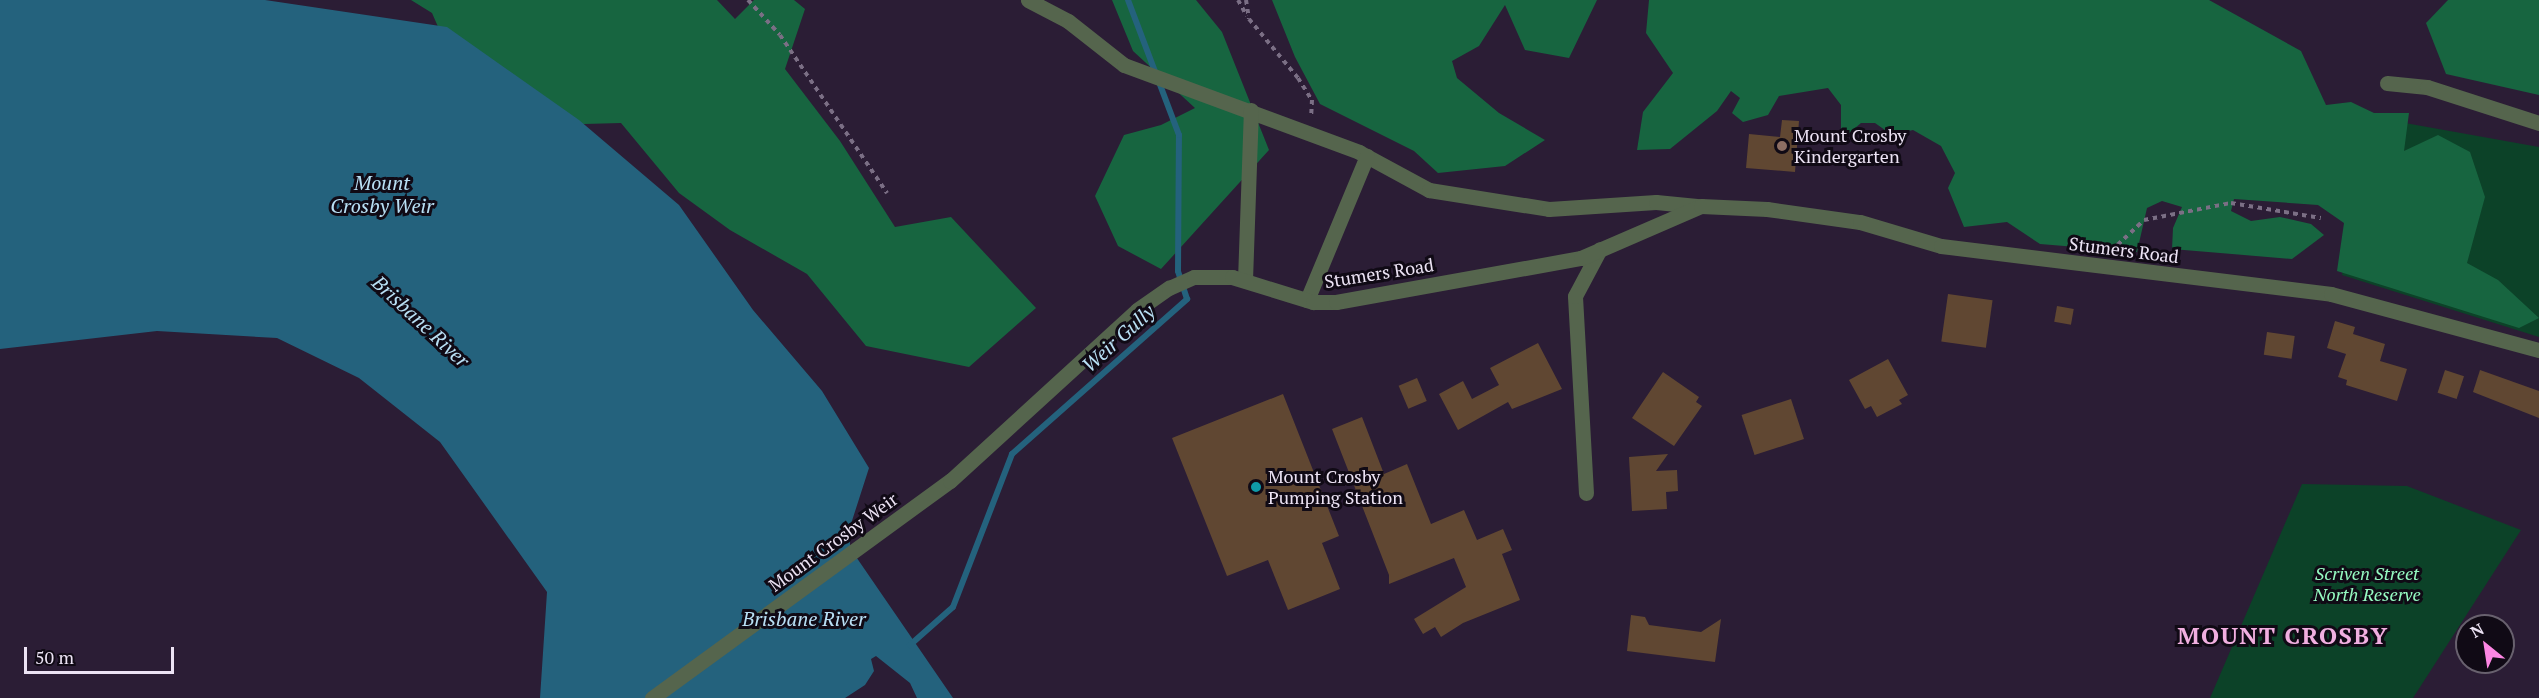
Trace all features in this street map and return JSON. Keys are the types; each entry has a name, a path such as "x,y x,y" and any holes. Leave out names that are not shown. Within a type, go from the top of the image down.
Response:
{"street":[{"name":"Stumers Road","path":"1028,0 1068,21 1124,65 1310,132 1367,156 1429,190 1549,209 1656,202 1767,209 1848,220 1941,246 2331,294 2539,350"},
{"path":"2387,83 2427,87 2539,123"},
{"path":"1245,280 1251,110"},
{"path":"1306,300 1367,156"},
{"name":"Stumers Road","path":"950,481 1137,310 1169,288 1194,277 1219,275 1245,280 1306,300 1336,302 1581,258 1701,206"},
{"path":"1586,493 1575,296 1600,249"},
{"name":"Mount Crosby Weir","path":"652,698 950,481"}],"path":[{"path":"748,0 780,35 887,193"},
{"path":"1238,0 1249,19 1298,78 1312,100 1310,132"},
{"path":"1246,0 1249,19"},
{"path":"2095,266 2144,220 2182,211 2231,203 2322,218"}],"green space":[{"path":"411,0 717,0 735,19 754,0 794,0 805,9 785,69 840,141 895,227 951,217 1036,308 969,367 866,346 807,274 730,230 679,193 621,123 547,125 456,68 432,13"},
{"path":"1112,0 1196,0 1222,32 1269,150 1161,269 1118,246 1095,196 1124,135 1161,125 1195,108 1133,51"},
{"path":"1272,0 1597,0 1569,58 1525,50 1505,5 1479,46 1452,61 1457,78 1499,113 1545,140 1505,166 1438,173 1414,151 1320,104 1295,57"},
{"path":"1649,0 2209,0 2301,51 2326,105 2351,102 2374,113 2409,113 2404,151 2438,135 2470,152 2485,197 2467,263 2498,280 2539,318 2519,328 2337,271 2344,223 2318,205 2234,199 2231,211 2251,221 2280,217 2311,224 2324,235 2292,259 2172,249 2173,228 2182,207 2162,201 2147,208 2137,252 2040,244 2007,222 1964,227 1948,188 1955,173 1941,146 1913,130 1892,135 1875,123 1861,123 1841,140 1841,105 1828,88 1779,96 1768,115 1743,122 1732,113 1740,98 1731,91 1717,111 1670,149 1637,150 1643,112 1673,73 1646,33"},
{"path":"2448,0 2539,0 2539,95 2446,74 2426,23"},
{"path":"2366,116 2539,147 2539,337 2342,275"},
{"name":"Scriven Street North Reserve","path":"2302,484 2407,486 2521,530 2467,614 2455,614 2455,633 2413,698 2210,698"}],"water":[{"name":"Mount Crosby Weir","path":"0,0 265,0 447,27 579,120 679,205 753,310 822,391 869,468 850,527 850,548 953,698 917,698 910,683 876,656 871,659 874,671 865,685 845,698 540,698 547,592 440,442 359,378 277,338 157,331 0,349"}],"building":[{"path":"1782,120 1799,121 1795,172 1746,168 1749,134 1780,137"},
{"path":"1948,294 1993,300 1986,348 1941,342"},
{"path":"2057,306 2074,309 2071,325 2054,322"},
{"path":"2335,321 2355,327 2353,334 2385,344 2380,361 2407,369 2397,401 2346,385 2347,380 2338,377 2346,354 2327,348"},
{"path":"2267,332 2295,336 2292,359 2264,355"},
{"path":"1538,343 1562,389 1512,409 1508,402 1458,430 1439,394 1463,381 1472,399 1499,385 1490,368"},
{"path":"1888,359 1908,395 1899,400 1902,404 1877,417 1871,406 1865,409 1849,380"},
{"path":"2445,370 2464,376 2457,399 2438,393"},
{"path":"2480,370 2539,391 2539,418 2473,392"},
{"path":"1663,372 1699,397 1696,402 1702,406 1674,446 1632,418"},
{"path":"1417,378 1427,401 1408,409 1399,386"},
{"name":"Mount Crosby Pumping Station","path":"1283,394 1339,536 1322,543 1340,589 1288,610 1268,560 1227,576 1172,438"},
{"path":"1791,399 1804,439 1755,455 1742,415"},
{"path":"1362,417 1384,474 1407,464 1431,524 1464,510 1477,540 1503,529 1512,550 1502,554 1520,600 1463,623 1441,637 1435,627 1423,634 1414,619 1466,587 1454,558 1389,584 1389,575 1332,429"},
{"path":"1668,454 1656,471 1677,470 1678,491 1666,492 1667,509 1632,511 1629,457"},
{"path":"1631,615 1645,617 1649,625 1701,632 1721,619 1715,662 1627,651"}],"waterway":[{"name":"Weir Gully","path":"910,645 953,607 1012,454 1187,299 1178,271 1179,135 1128,0"}],"place":[{"name":"Mount Crosby Kindergarten","path":"1782,146"},
{"name":"Mount Crosby Pumping Station","path":"1256,487"}],"district":[{"name":"MOUNT CROSBY","path":"2283,636"}],"water label":[{"name":"Brisbane River","path":"421,321"},
{"name":"Brisbane River","path":"804,618"}]}
